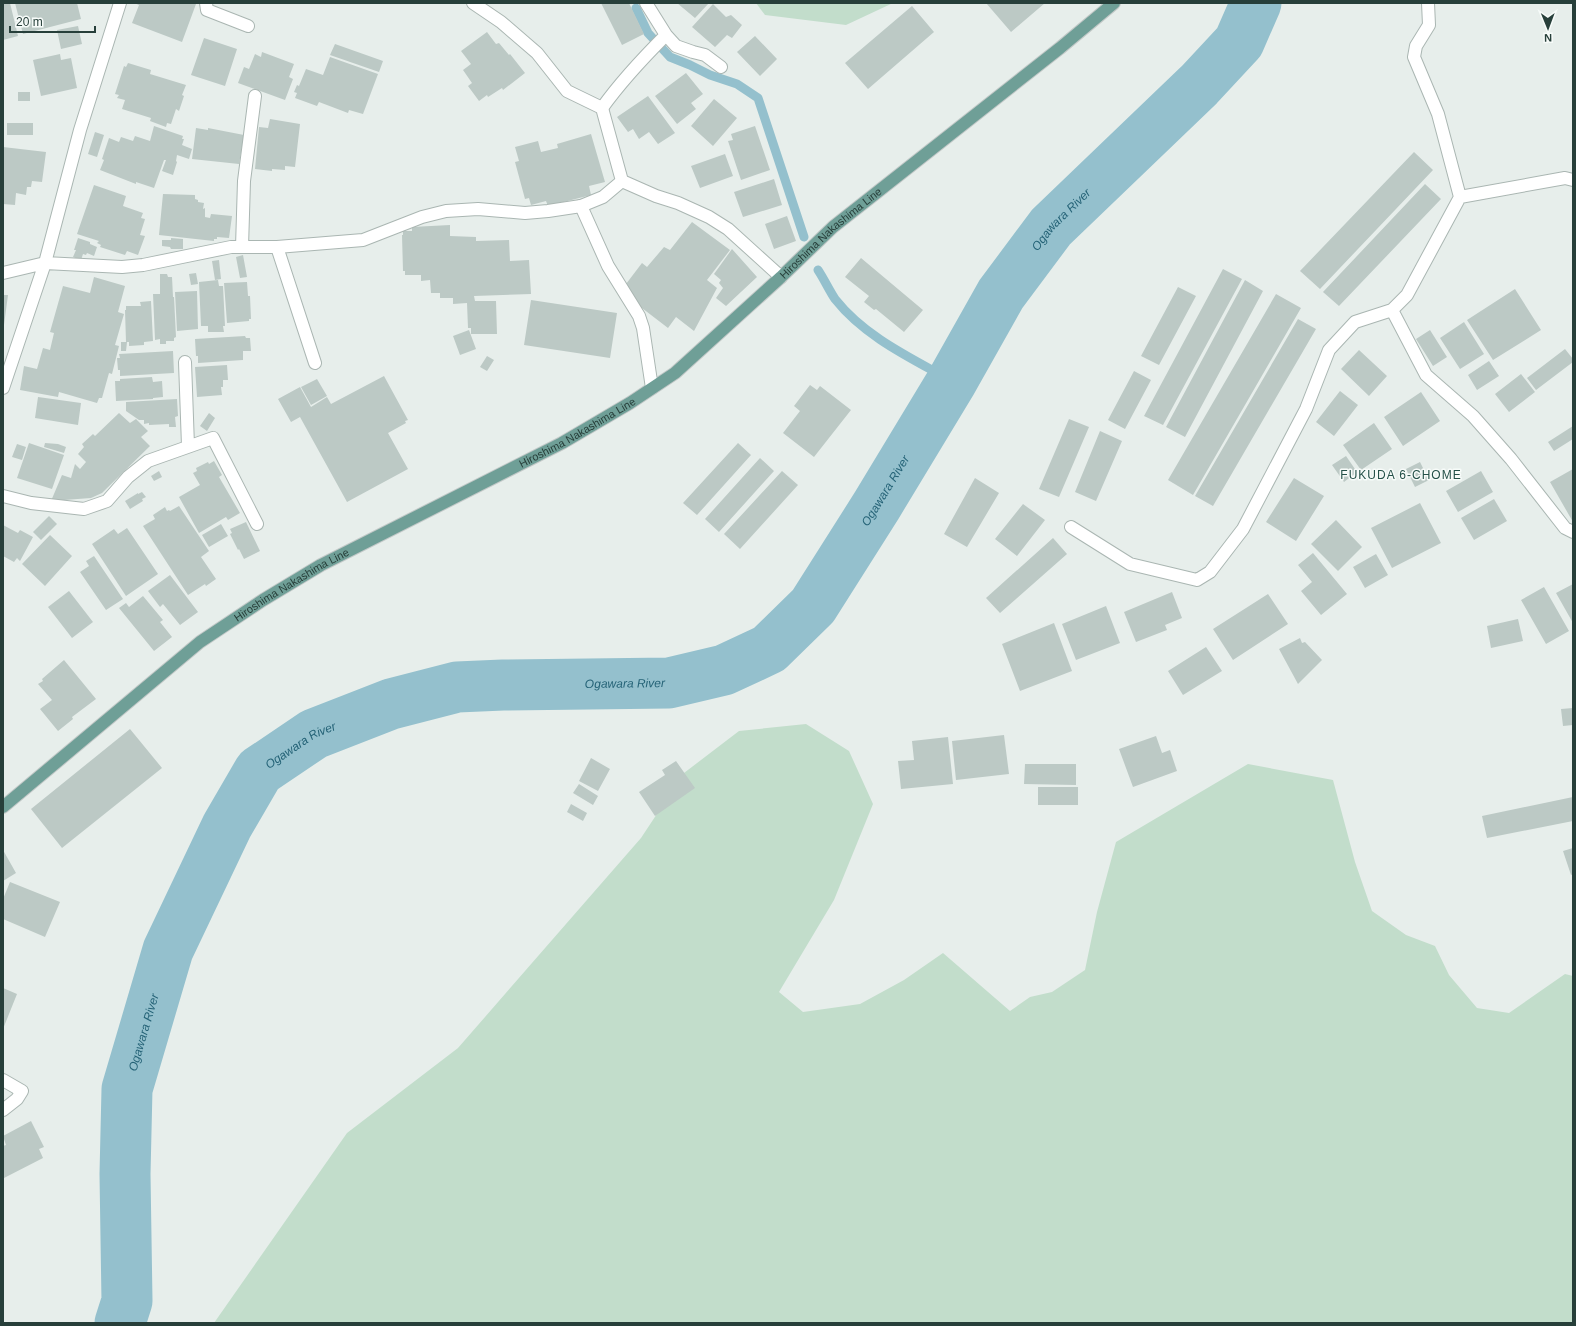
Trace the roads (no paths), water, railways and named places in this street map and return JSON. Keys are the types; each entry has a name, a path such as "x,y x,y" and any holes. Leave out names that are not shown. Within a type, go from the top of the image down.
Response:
{"main road":[{"name":"Hiroshima Nakashima Line","path":"3,806 200,642 263,600 321,565 562,443 675,373 781,277 833,227 1054,53 1114,3"}],"street":[{"path":"3,388 45,263 80,130 120,3"},
{"path":"206,3 207,10 248,26"},
{"path":"473,3 501,22 537,53 567,91 602,108 622,181"},
{"path":"646,3 666,35 676,46 706,55 721,67"},
{"path":"1071,527 1130,564 1197,580 1210,572 1243,529 1306,409 1329,350 1355,322 1392,310 1407,296 1460,197 1438,114 1414,57 1416,46 1429,25 1428,3"},
{"path":"602,108 618,85 666,35"},
{"path":"242,247 244,181 255,96"},
{"path":"1460,197 1565,178 1573,180"},
{"path":"3,273 45,263 122,268 231,247 277,247 363,240 422,217 446,211 478,209 525,213 548,212 581,206 603,197 622,181"},
{"path":"622,181 709,217 728,229 781,277"},
{"path":"581,206 608,266 638,316 643,328 652,388"},
{"path":"277,247 316,363"},
{"path":"1392,310 1426,375 1473,416 1511,459 1564,528 1573,532"},
{"path":"185,362 188,446"},
{"path":"3,496 31,503 84,509 107,501 128,477 148,461 213,438 257,524"},
{"path":"3,1080 22,1091 17,1099 3,1110"}],"waterway":[{"name":"Ogawara River","path":"120,1323 127,1301 125,1174 127,1089 168,950 227,826 259,771 314,734 391,704 457,687 669,683 724,670 769,649 813,606 877,505 952,381 1001,294 1051,227 1199,85 1239,42 1256,3"},
{"path":"636,8 648,33 670,57 710,75 737,84 758,98 804,237"},
{"path":"818,270 835,299 860,325 889,346 952,381"}],"district":[{"name":"FUKUDA 6-CHOME","path":"1401,475"}]}
